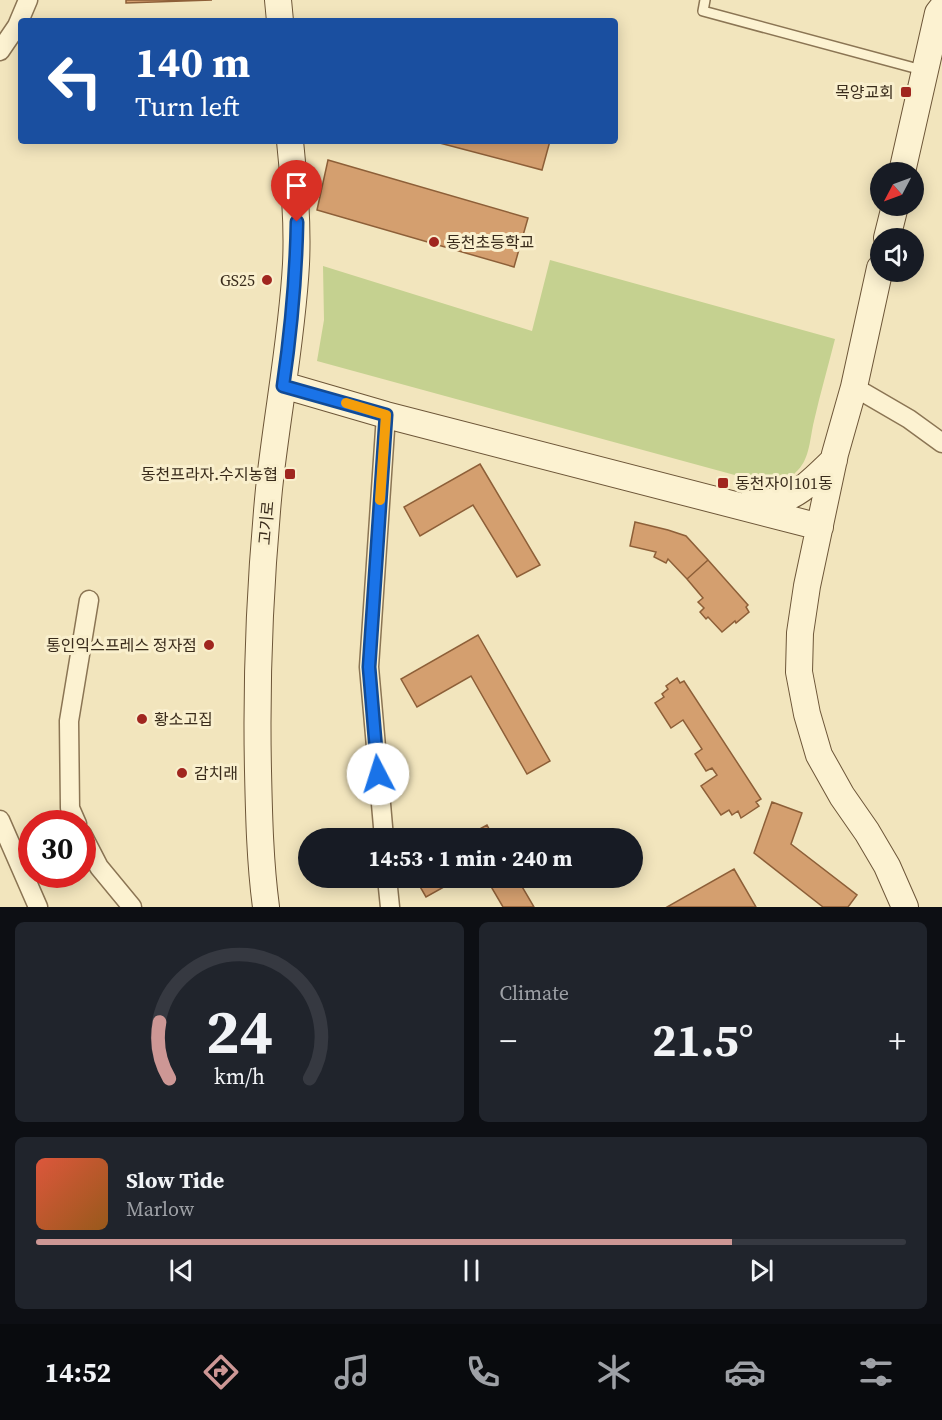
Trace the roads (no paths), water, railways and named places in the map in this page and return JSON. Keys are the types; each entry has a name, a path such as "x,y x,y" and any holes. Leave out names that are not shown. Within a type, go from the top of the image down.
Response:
{"street":[{"path":"20,18 28,0"},
{"path":"278,0 280,18"},
{"path":"904,162 938,13 942,8"},
{"path":"0,51 18,24"},
{"name":"고기로","path":"266,907 258,764 260,601 270,487 290,338 296,263 297,222 290,144"},
{"path":"877,282 854,387 834,460 807,586 800,633 799,672 807,714 819,756 887,866 905,907"},
{"path":"283,386 386,415 820,527"},
{"path":"854,387 909,419 942,443"},
{"path":"383,828 369,667 386,415"},
{"path":"738,506 786,498 834,460"},
{"path":"71,810 69,721 89,600"},
{"path":"0,820 38,907"},
{"path":"96,861 132,907"},
{"path":"388,888 390,907"}],"lane":[{"path":"705,0 703,11 925,71"}],"place":[{"name":"목양교회","path":"906,92"},
{"name":"동천초등학교","path":"434,242"},
{"name":"GS25","path":"267,280"},
{"name":"동천프라자.수지농협","path":"290,474"},
{"name":"동천자이101동","path":"723,483"},
{"name":"통인익스프레스 정자점","path":"209,645"},
{"name":"황소고집","path":"142,719"},
{"name":"감치래","path":"182,773"}]}
